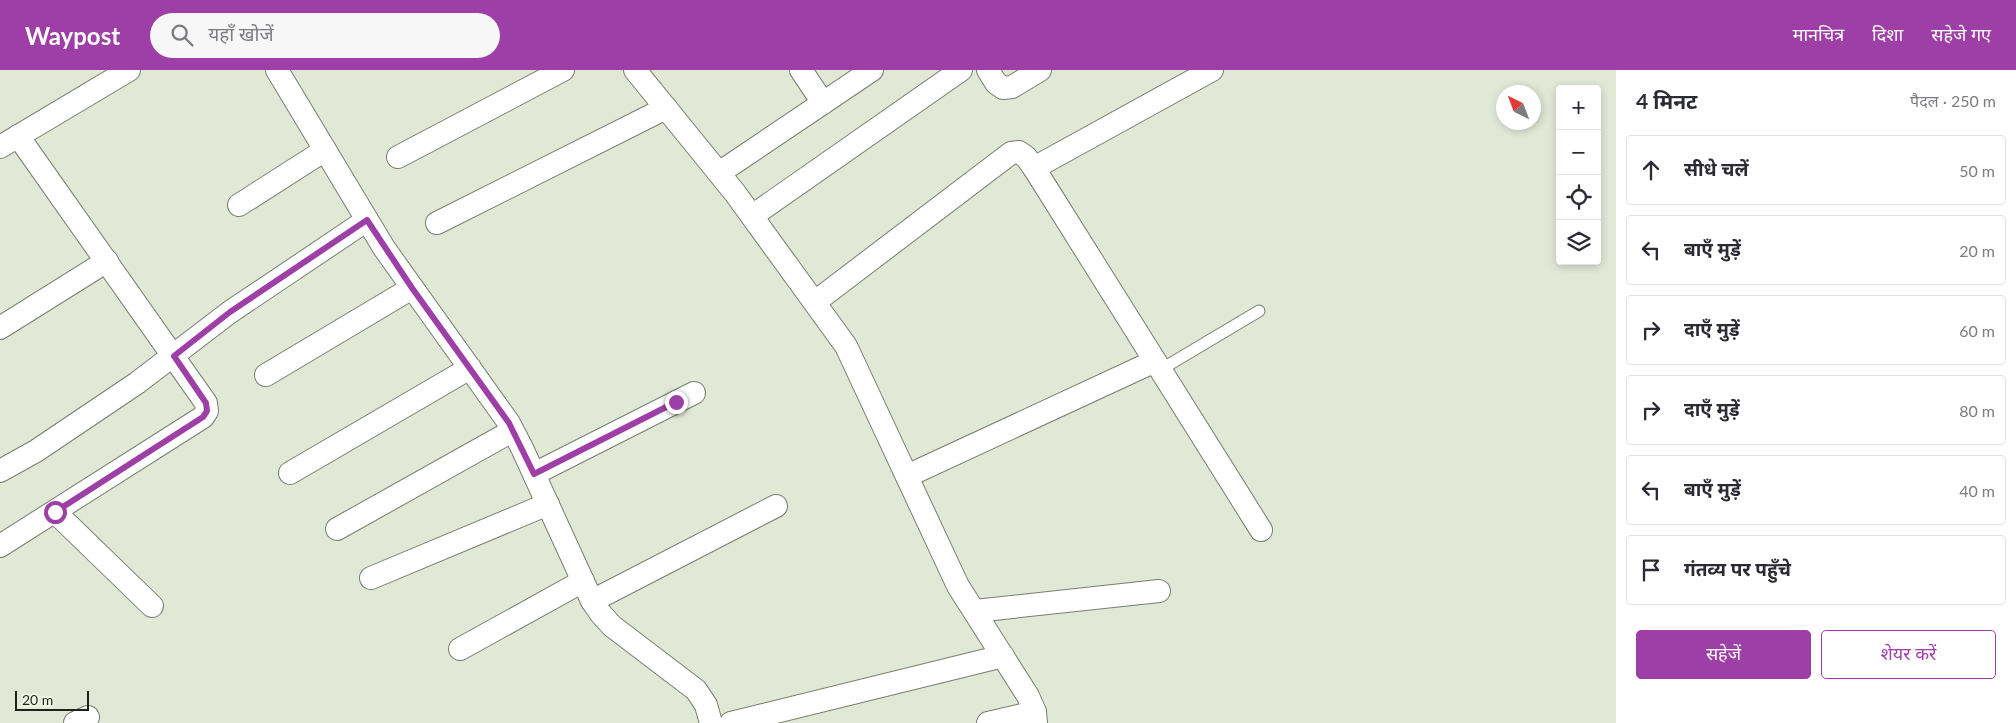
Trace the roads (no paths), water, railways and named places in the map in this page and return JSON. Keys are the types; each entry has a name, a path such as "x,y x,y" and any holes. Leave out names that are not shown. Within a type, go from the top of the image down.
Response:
{"street":[{"path":"0,546 203,417 207,411 206,403 107,261 9,142 129,70"},
{"path":"277,70 367,220 412,288 509,423 587,591 600,614 612,626 696,690 706,705 711,723"},
{"path":"398,157 563,70"},
{"path":"635,70 752,216 846,346 958,586 1028,696 1035,718 988,723"},
{"path":"801,70 823,103"},
{"path":"719,173 872,70"},
{"path":"752,216 961,70"},
{"path":"988,70 996,82 1003,88 1012,87 1040,70"},
{"path":"1034,168 1212,70"},
{"path":"437,223 666,108"},
{"path":"239,205 325,150"},
{"path":"815,302 1011,153 1019,152 1026,157 1034,168 1261,530"},
{"path":"0,471 36,450 174,356 230,312 367,220"},
{"path":"0,328 107,261"},
{"path":"266,375 412,288"},
{"path":"908,476 1157,366"},
{"path":"290,474 470,368"},
{"path":"534,474 694,392"},
{"path":"337,529 512,431"},
{"path":"371,578 548,504"},
{"path":"460,649 776,506"},
{"path":"55,512 152,606"},
{"path":"975,612 1159,591"},
{"path":"731,723 1003,656"}],"lane":[{"path":"1157,366 1259,311"}]}
